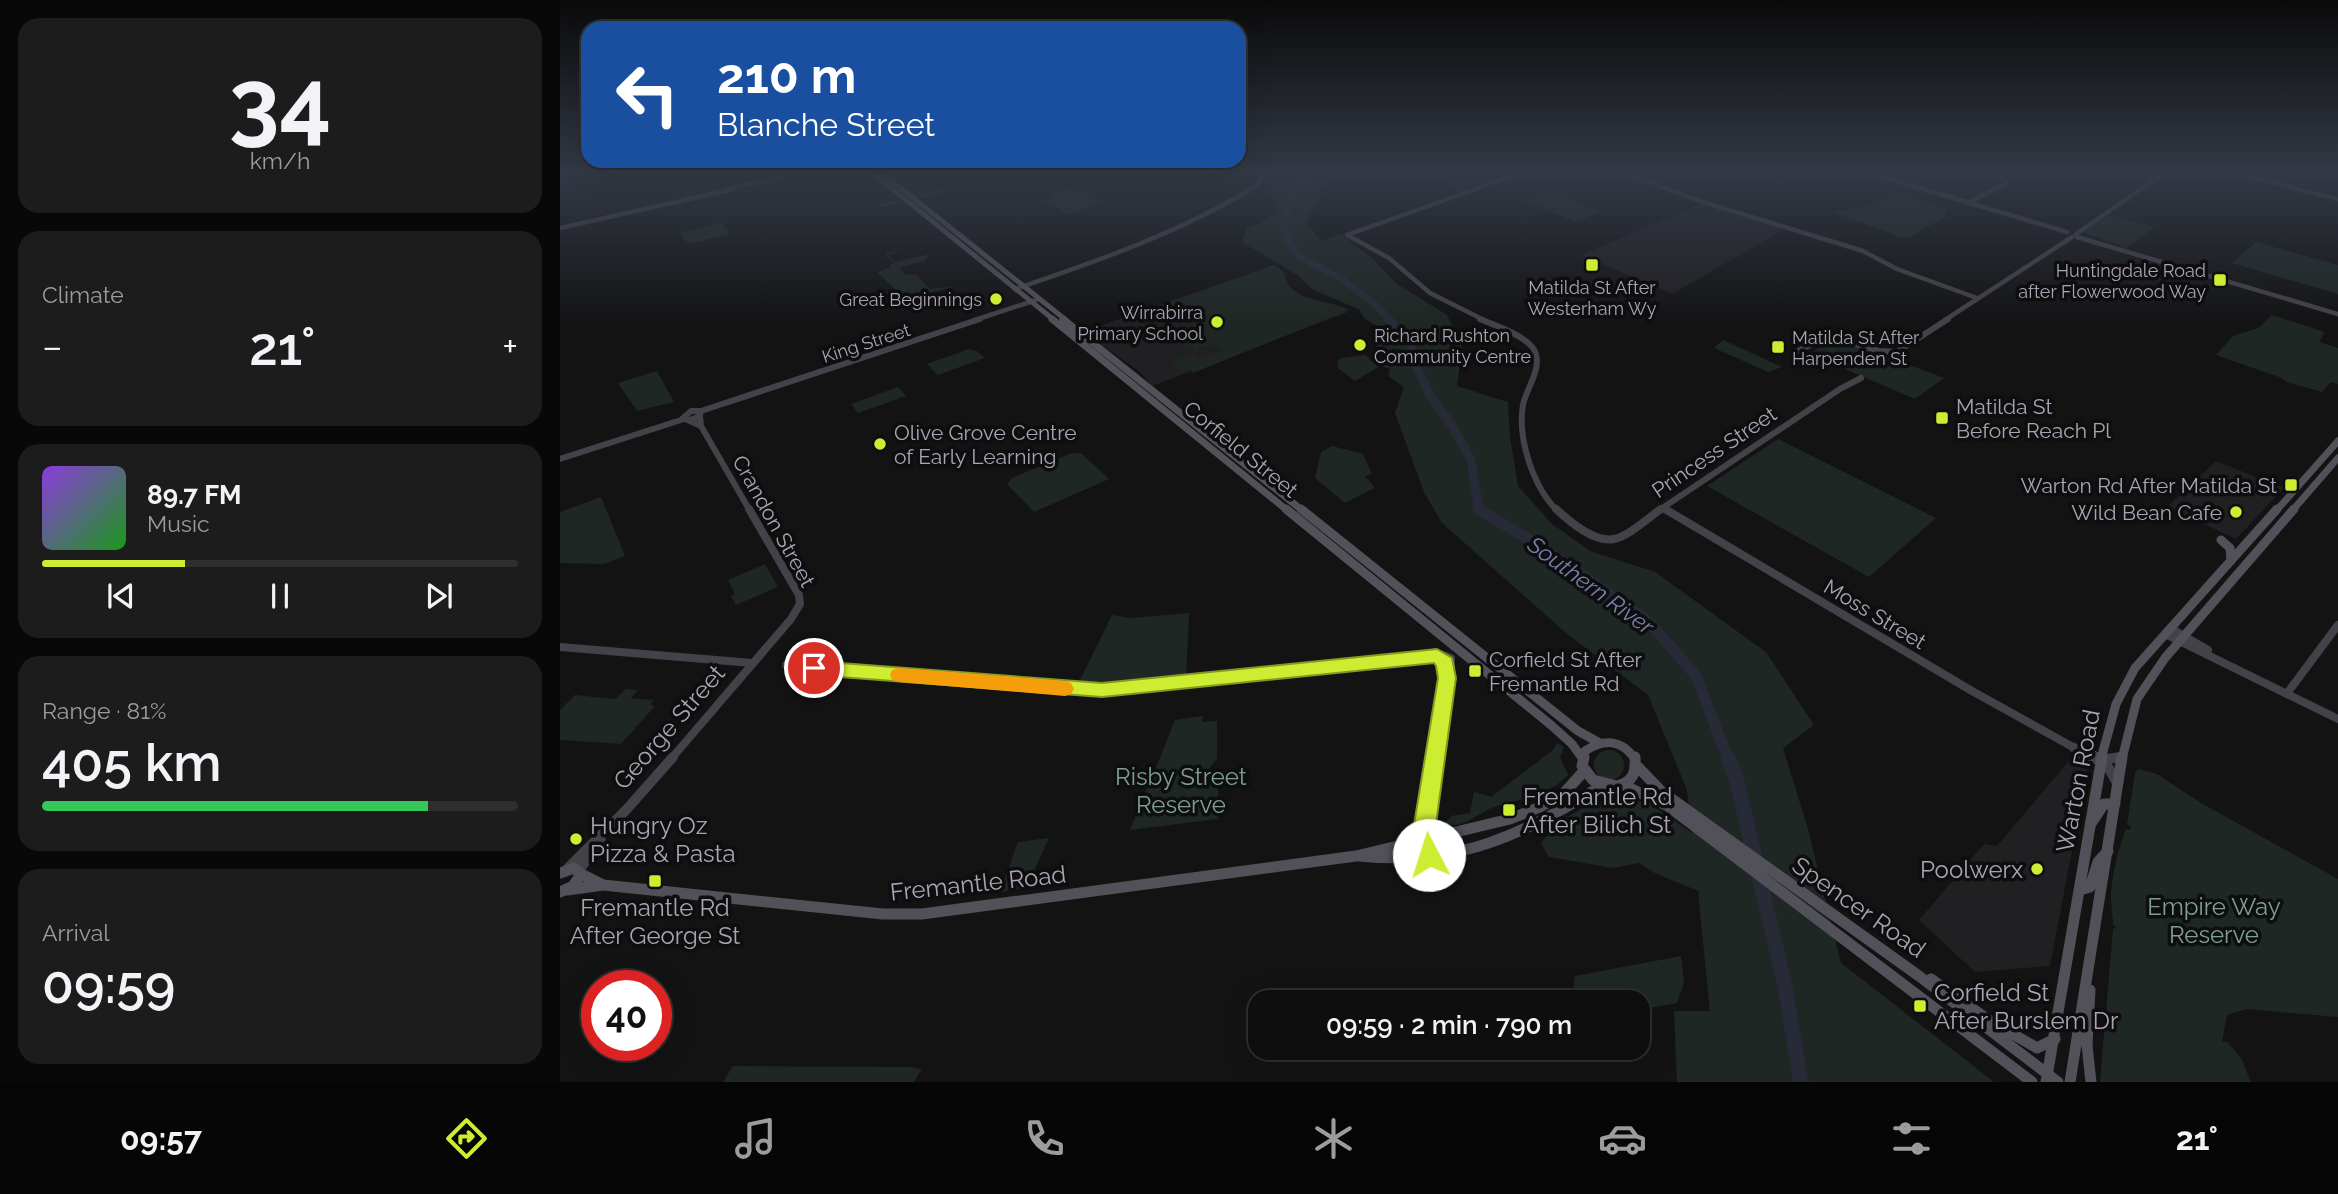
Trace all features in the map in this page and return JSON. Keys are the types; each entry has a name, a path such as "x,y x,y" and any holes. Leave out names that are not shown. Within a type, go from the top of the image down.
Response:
{"main road":[{"name":"Corfield Street","path":"937,223 1017,287"},
{"name":"Corfield Street","path":"942,223 1558,731 1582,758"},
{"name":"Corfield Street","path":"1035,302 1578,731 1598,742"},
{"name":"Warton Road","path":"2051,1079 2054,1039 2102,761 2116,704 2126,681 2167,631 2338,441"},
{"name":"Warton Road","path":"2070,1082 2089,977 2122,757 2137,699 2154,671 2338,457"},
{"path":"2289,496 2301,501"},
{"path":"2274,513 2287,518"},
{"path":"2221,540 2230,548 2231,561"},
{"path":"1609,741 1628,749 1637,766 1634,777 1623,785 1603,785 1588,777 1582,758 1585,751 1598,742 1609,741"},
{"name":"Spencer Road","path":"1637,766 1662,792 1721,841"},
{"name":"Fremantle Road","path":"562,892 603,885 883,914 922,914 1356,856 1377,849 1463,834 1535,809 1566,790 1584,771"},
{"name":"Fremantle Road","path":"1356,856 1378,859 1472,848 1528,829 1603,785"},
{"name":"Spencer Road","path":"1623,785 1655,798 1721,841 1791,892 2032,1082"},
{"path":"2091,825 2104,804 2115,804"},
{"path":"2080,890 2090,887 2096,864 2101,854 2108,850"},
{"path":"562,872 574,868 580,872 577,882 562,892"},
{"name":"Fremantle Road","path":"580,872 603,885"},
{"name":"Spencer Road","path":"1791,892 1884,951 2051,1079"},
{"path":"1884,951 1905,961 2020,1040 2038,1048 2054,1039"},
{"path":"2089,977 2091,1007 2087,1045 2091,1082"},
{"path":"2011,1066 2019,1082"}],"street":[{"path":"560,228 580,223"},
{"path":"1017,287 1116,256 1190,223"},
{"name":"Princess Street","path":"1379,223 1347,235 1389,258 1430,293 1525,341 1535,349 1538,360 1521,412 1537,486 1545,498 1567,518 1597,538 1607,541 1616,539 1858,377"},
{"path":"1774,223 1854,248 1897,269 1978,298"},
{"path":"2035,223 2338,314"},
{"path":"1797,354 1831,338 1890,353 1897,352 2088,223"},
{"name":"King Street","path":"686,418 1035,302"},
{"name":"Crandon Street","path":"701,413 701,426 799,595 797,609 752,663"},
{"path":"560,459 686,418 701,426"},
{"name":"Moss Street","path":"1663,508 1921,662 2071,747 2076,753 2102,761"},
{"path":"2288,692 2338,625"},
{"path":"2167,631 2338,719"},
{"path":"560,647 752,663"},
{"path":"786,665 1102,690 1417,656 1442,658 1447,678 1424,829 1429,855"},
{"name":"George Street","path":"580,872 618,818 752,663"},
{"path":"2118,784 2102,761 2122,757"},
{"name":"George Street","path":"562,872 618,818"}],"shaded area":[{"path":"1655,223 1766,223 1785,229 1672,294 1582,255"},
{"name":"Wirrabirra Primary School","path":"1270,266 1278,271 1291,295 1348,312 1152,386 1139,371 1083,332"},
{"path":"2216,461 2284,488 2236,539 2167,507"},
{"path":"2073,756 2088,767 2050,966 1975,972 1919,920 1984,844 1997,846"}],"green space":[{"path":"722,223 730,234 688,244 680,233"},
{"path":"1260,223 1307,223 1321,241 1340,234 1371,257 1397,284 1447,315 1462,347 1457,386 1508,402 1510,437 1518,486 1552,524 1590,551 1655,572 1766,652 1814,725 1783,748 1808,829 1841,963 1994,1082 1677,1082 1674,1011 1710,1011 1698,891 1655,873 1639,863 1613,868 1549,857 1541,843 1562,820 1592,803 1646,801 1692,833 1687,790 1648,695 1566,633 1442,523 1424,492 1395,413 1404,387 1388,376 1390,369 1380,366 1355,381 1338,368 1337,361 1342,358 1366,355 1371,361 1394,355 1396,348 1386,351 1376,346 1383,339 1397,346 1398,341 1364,318 1360,310 1312,289 1299,276 1242,242 1247,228"},
{"path":"1864,223 1933,223 1909,237 1900,237"},
{"path":"2095,223 2142,223 2155,227 2127,248 2082,232"},
{"path":"2256,242 2338,265 2338,294 2232,263"},
{"path":"906,248 888,255 895,262 930,254 924,261 899,268 905,274 917,275 930,289 954,286 906,300 877,272 889,268 893,262 885,254"},
{"name":"Wirrabirra Primary School","path":"1274,265 1284,272 1287,282 1301,294 1349,310 1193,373 1189,369 1181,371 1172,361 1197,354 1195,357 1198,359 1226,350 1218,344 1198,348 1201,349 1195,352 1191,347 1182,346 1194,342 1200,346 1196,342 1202,340 1194,341 1189,337 1201,334 1196,328 1188,326 1195,323 1187,318 1170,323 1160,316 1154,318 1147,313 1133,316"},
{"path":"2272,315 2325,332 2319,342 2338,348 2338,384 2331,382 2322,392 2216,355 2233,336 2258,328"},
{"path":"1723,340 1782,367 1768,372 1714,348"},
{"path":"1831,340 1944,378 1915,399 1810,354"},
{"path":"969,349 977,351 985,358 938,375 927,364"},
{"path":"657,371 674,402 637,411 618,383"},
{"path":"898,387 906,396 858,413 851,404"},
{"path":"1778,439 1936,518 1869,577 1707,486"},
{"path":"1332,446 1363,454 1372,474 1365,476 1375,488 1345,503 1315,478 1321,452"},
{"path":"1072,453 1082,454 1109,479 1034,512 1007,484 1012,478"},
{"path":"601,497 625,556 604,564 560,563 560,512"},
{"path":"765,564 778,587 736,605 731,596 735,594 728,580"},
{"path":"1189,613 1186,678 1128,684 1078,684 1112,615 1131,618"},
{"path":"626,689 638,690 631,698 654,700 650,705 655,706 621,744 560,740 560,710 575,695 615,699"},
{"name":"Risby Street Reserve","path":"1203,716 1202,722 1217,721 1217,759 1210,767 1210,772 1218,779 1218,819 1130,830 1147,788 1140,779 1140,772 1156,768 1175,720"},
{"path":"1557,743 1564,747 1560,757 1568,775 1559,783 1533,797 1494,807 1458,824 1444,825 1451,816 1470,813 1474,792 1491,797 1553,750"},
{"path":"1609,750 1620,754 1624,765 1620,776 1609,780 1598,776 1594,765 1598,754"},
{"name":"Empire Way Reserve","path":"2138,769 2157,774 2201,803 2338,879 2338,1017 2246,1009 2227,1015 2222,1042 2227,1042 2241,1058 2251,1082 2100,1082 2113,929 2117,928 2113,925 2112,881 2123,836 2131,826 2127,825 2135,773"},
{"path":"1049,838 1026,888 1000,892 1018,842"},
{"path":"1681,956 1684,983 1677,1003 1650,1008 1650,990 1573,990 1575,976"},
{"path":"733,1066 922,1069 914,1082 723,1082"}],"waterway":[{"name":"Southern River","path":"1282,223 1287,240 1300,257 1340,278 1369,299 1390,320"},
{"name":"Southern River","path":"1388,319 1409,340 1416,366 1430,395 1453,427 1471,460 1479,509"},
{"name":"Southern River","path":"1479,509 1542,547 1649,622 1696,676 1728,759"},
{"name":"Southern River","path":"1728,757 1737,782 1785,986 1801,1082"}],"slow traffic":[{"path":"899,675 1065,689"}],"place":[{"name":"Matilda St After Westerham Wy","path":"1592,265"},
{"name":"Huntingdale Road after Flowerwood Way","path":"2220,280"},
{"name":"Great Beginnings","path":"996,299"},
{"name":"Wirrabirra Primary School","path":"1217,322"},
{"name":"Richard Rushton Community Centre","path":"1360,345"},
{"name":"Matilda St After Harpenden St","path":"1778,347"},
{"name":"Matilda St Before Reach Pl","path":"1942,418"},
{"name":"Olive Grove Centre of Early Learning","path":"880,444"},
{"name":"Warton Rd After Matilda St","path":"2291,485"},
{"name":"Wild Bean Cafe","path":"2236,512"},
{"name":"Corfield St After Fremantle Rd","path":"1475,671"},
{"name":"Fremantle Rd After Bilich St","path":"1509,810"},
{"name":"Hungry Oz Pizza & Pasta","path":"576,839"},
{"name":"Poolwerx","path":"2037,869"},
{"name":"Fremantle Rd After George St","path":"655,881"},
{"name":"Corfield St After Burslem Dr","path":"1920,1006"}],"route":[{"path":"814,668 1062,688 1123,690 1417,656 1437,656 1445,663 1447,678 1424,831 1429,855"}]}
